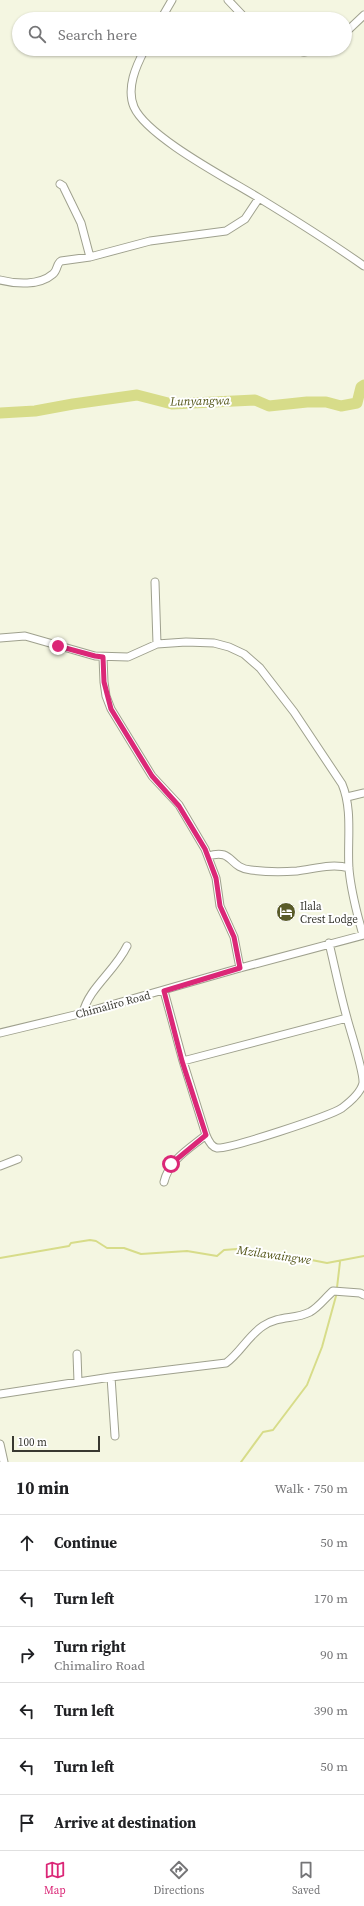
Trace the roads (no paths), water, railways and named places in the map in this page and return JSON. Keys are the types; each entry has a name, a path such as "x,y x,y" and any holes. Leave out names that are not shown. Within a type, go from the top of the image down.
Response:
{"street":[{"path":"165,12 172,0"},
{"path":"228,0 239,12"},
{"path":"352,26 364,15"},
{"path":"142,56 132,79 134,106 139,115 153,130 204,165 259,198 364,266"},
{"path":"60,184 63,186 78,218 90,257"},
{"path":"0,280 23,283 44,280 55,272 59,262 90,257 150,241 226,230 244,219 259,198"},
{"path":"155,582 157,644"},
{"path":"0,638 25,636 103,657 128,657 157,644 186,642 214,643 229,647 244,654 260,668 294,712 342,784 347,797 349,868 353,896 364,935"},
{"path":"103,657 104,682 111,709 152,776 179,806 204,845 216,878 220,906 234,937 240,968"},
{"path":"347,797 364,792"},
{"path":"208,856 218,854 225,855 240,869 280,872 327,866 349,868"},
{"name":"Chimaliro Road","path":"0,1033 83,1013 240,968 364,935"},
{"path":"164,991 182,1061 209,1143 216,1148 220,1148 278,1132 341,1109 354,1098 364,1082 329,944"},
{"path":"83,1013 88,998 116,966 127,946"},
{"path":"182,1061 347,1018"},
{"path":"164,1182 166,1172 171,1164 206,1135"},
{"path":"0,1166 18,1160"},
{"path":"0,1394 111,1377 226,1363 234,1358 249,1339 263,1326 279,1318 302,1315 310,1312 336,1291 364,1295"},
{"path":"77,1354 78,1382"},
{"path":"111,1377 115,1436"},
{"path":"0,1444 4,1462"}],"waterway":[{"name":"Lunyangwa","path":"0,413 35,411 137,395 172,404 255,400 269,406 307,402 326,402 341,406 357,403 361,387 364,385"},
{"name":"Mzilawaingwe","path":"0,1258 69,1246 71,1243 90,1240 96,1241 107,1248 124,1248 141,1254 187,1251 217,1256 224,1250 237,1249 270,1252 327,1263 364,1256"},
{"name":"Mzilawaingwe","path":"241,1462 263,1432 273,1430 307,1385 322,1347 336,1296 340,1262"}],"place":[{"name":"Ilala Crest Lodge","path":"286,912"}]}
